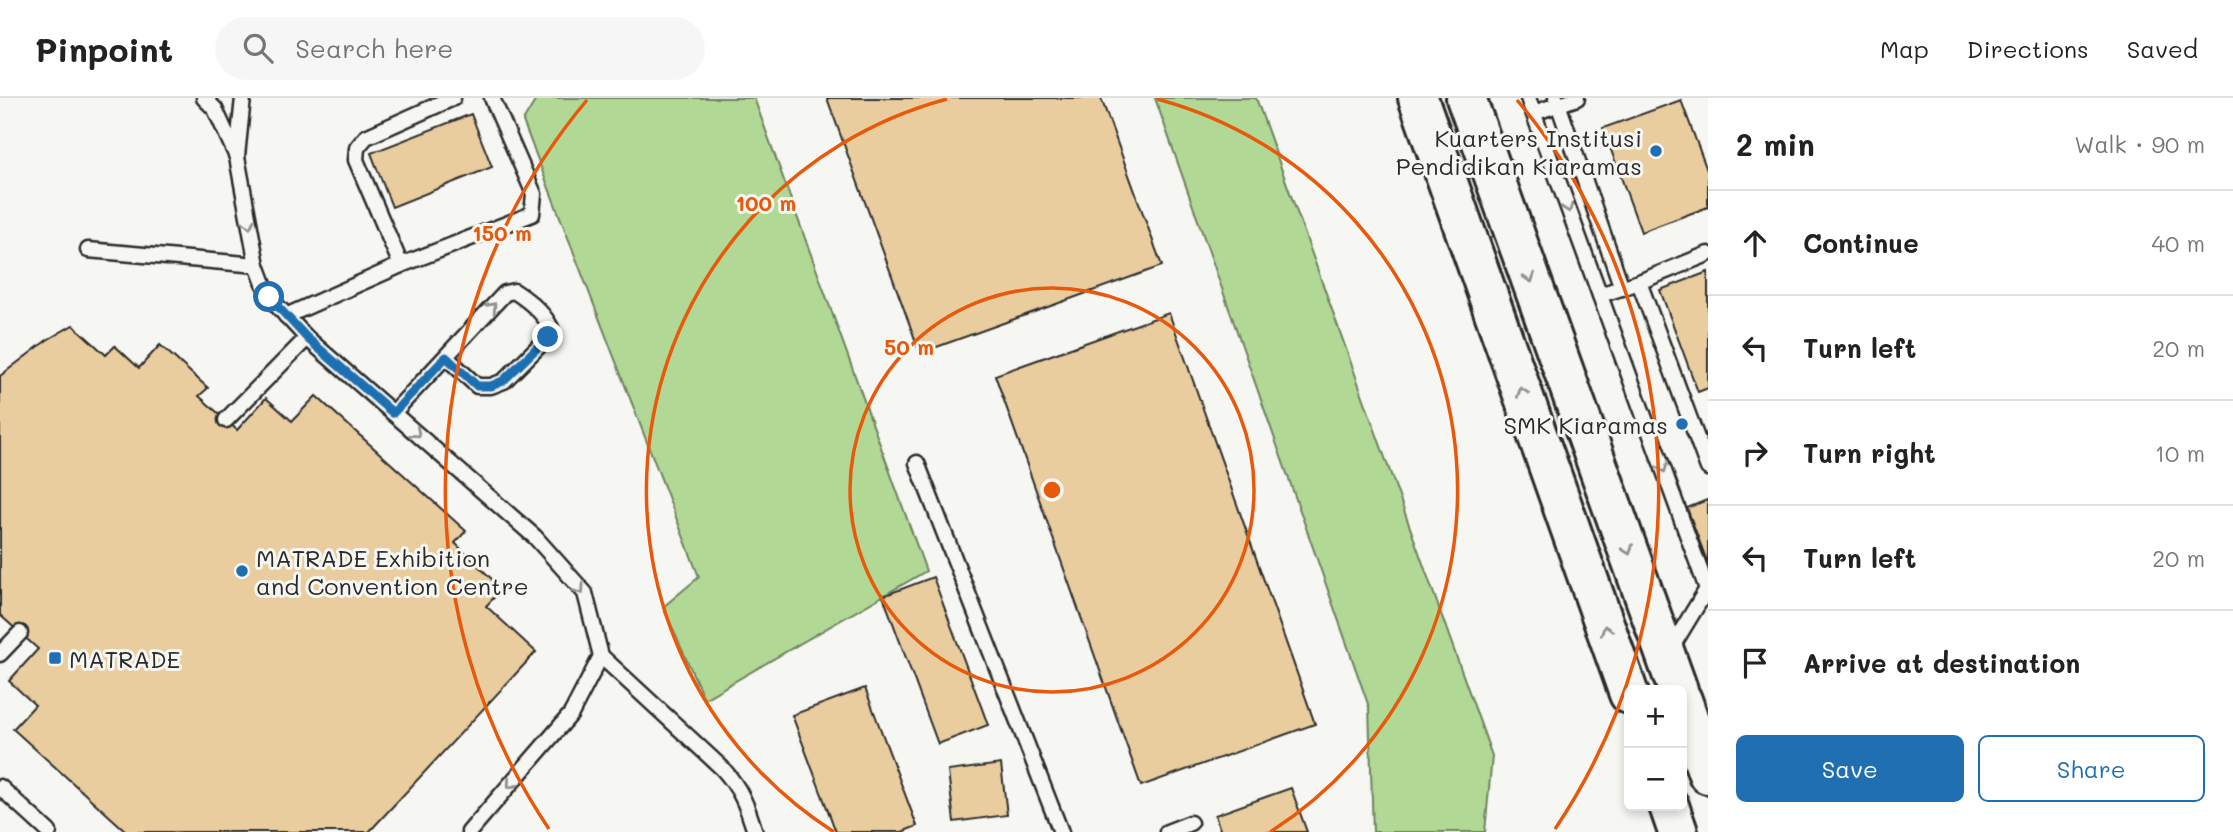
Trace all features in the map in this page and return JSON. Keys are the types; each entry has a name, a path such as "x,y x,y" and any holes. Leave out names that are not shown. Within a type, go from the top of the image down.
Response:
{"street":[{"path":"1418,98 1626,685"},
{"path":"1466,98 1672,674"},
{"path":"1687,714 1708,774"},
{"path":"1671,811 1678,832"}],"lane":[{"path":"204,98 215,109 237,157 257,265 269,297 307,338 536,537 585,593 601,656 737,784 755,832"},
{"path":"237,157 243,98"},
{"path":"401,265 356,160 357,148 366,137 453,98"},
{"path":"286,316 401,265 532,214 534,194 492,98"},
{"path":"1528,98 1707,590 1672,674"},
{"path":"1534,113 1558,101 1577,98"},
{"path":"1558,101 1622,288"},
{"path":"88,250 257,265"},
{"path":"1600,295 1708,254"},
{"path":"1639,282 1708,468"},
{"path":"393,413 505,293 514,291 523,297 548,321 551,328 548,337 503,381 491,386 477,386 446,357"},
{"path":"226,420 307,338"},
{"path":"917,463 1061,832"},
{"path":"0,654 20,633"},
{"path":"470,832 571,714 601,656"},
{"path":"0,788 48,832"},
{"path":"1167,832 1190,823"}],"green space":[{"path":"537,98 754,98 926,571 704,699 663,607 699,577 523,121"},
{"path":"1155,98 1256,98 1492,756 1485,832 1373,832 1369,707"}],"building":[{"path":"827,98 1101,98 1162,266 920,353"},
{"name":"Kuarters Institusi Pendidikan Kiaramas","path":"1681,100 1708,173 1708,207 1641,232 1603,128"},
{"path":"471,114 492,167 392,207 371,153"},
{"path":"1708,272 1708,388 1698,392 1660,290"},
{"path":"1169,313 1315,724 1141,786 995,375"},
{"name":"MATRADE Exhibition and Convention Centre","path":"73,325 106,355 115,346 139,368 160,345 208,388 199,396 237,430 266,398 292,421 316,396 466,531 455,543 502,589 486,606 536,652 369,832 127,832 13,729 35,705 9,681 38,649 0,615 0,376 47,340"},
{"path":"1707,500 1708,502 1708,564 1687,508"},
{"path":"933,577 988,725 938,744 883,596"},
{"path":"865,688 917,826 902,832 836,832 792,715"},
{"path":"1001,764 1007,815 954,822 948,771"},
{"path":"1291,788 1307,832 1221,832 1215,815"}],"place":[{"name":"Kuarters Institusi Pendidikan Kiaramas","path":"1656,151"},
{"name":"SMK Kiaramas","path":"1682,424"},
{"name":"MATRADE Exhibition and Convention Centre","path":"242,571"},
{"name":"MATRADE","path":"55,658"}],"route":[{"path":"269,297 307,338 393,413 446,357 477,386 491,386 503,381 548,337"}]}
